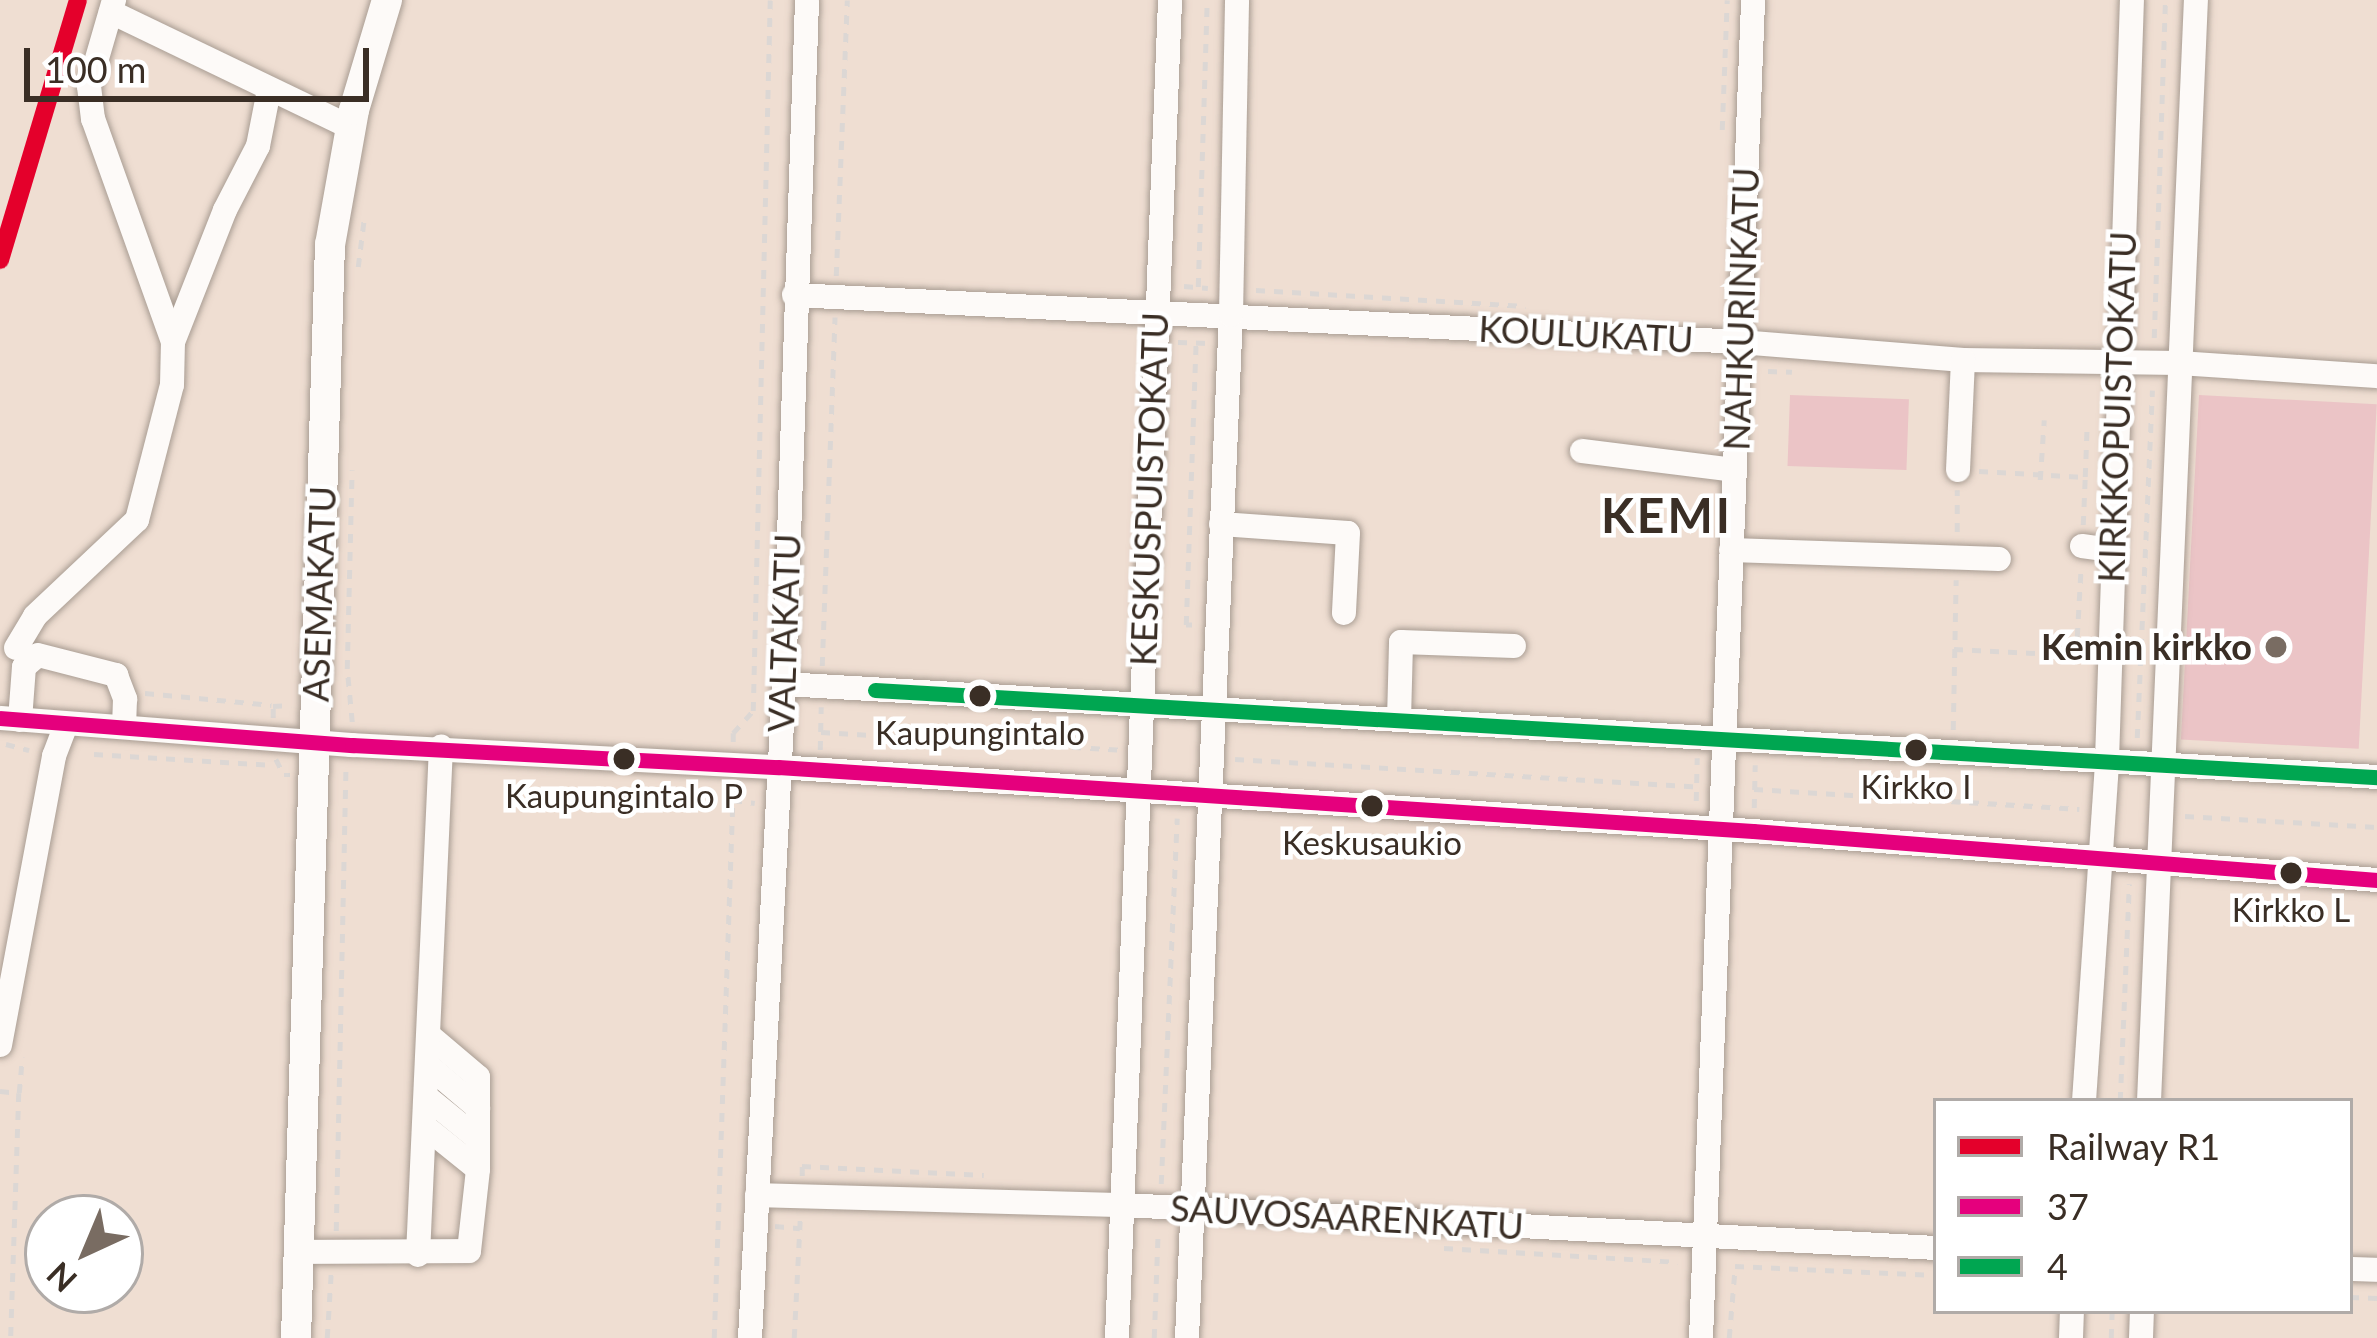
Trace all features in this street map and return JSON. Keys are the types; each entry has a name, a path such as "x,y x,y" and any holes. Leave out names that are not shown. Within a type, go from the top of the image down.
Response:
{"main road":[{"name":"ASEMAKATU","path":"296,1338 330,244 350,127 386,0"}],"street":[{"name":"VALTAKATU","path":"751,1338 784,684 807,0"},
{"name":"KESKUSPUISTOKATU","path":"1117,1338 1171,0"},
{"name":"KESKUSPUISTOKATU","path":"1187,1338 1232,302 1237,0"},
{"name":"NAHKURINKATU","path":"1700,1338 1753,0"},
{"name":"KIRKKOPUISTOKATU","path":"2084,1098 2092,867 2112,550 2132,0"},
{"name":"KIRKKOPUISTOKATU","path":"2150,1098 2171,759 2179,363 2196,0"},
{"path":"16,648 34,616 137,520 172,385 172,342 93,119 89,86 113,6 269,90 350,127"},
{"path":"172,342 225,210 258,146 269,90"},
{"name":"KOULUKATU","path":"794,295 1156,312 1232,302 1964,360 2179,363 2377,376"},
{"path":"1958,470 1964,360"},
{"path":"1582,452 1734,470"},
{"path":"1222,524 1348,533 1344,613"},
{"path":"2082,546 2112,550"},
{"path":"1731,550 1999,560"},
{"path":"1399,720 1400,642 1514,646"},
{"path":"124,726 124,699 116,675 38,655 24,667 10,719 65,727 124,726 352,746 778,767 1723,830 2092,867 2377,880"},
{"path":"784,684 1725,740 2101,754 2377,777"},
{"path":"0,1045 54,756 65,727"},
{"path":"418,1255 428,1130 441,747"},
{"path":"299,1252 418,1255 469,1251 478,1169 478,1077 432,1038"},
{"path":"430,1068 478,1108"},
{"path":"429,1099 478,1139"},
{"path":"428,1130 478,1169"},
{"name":"SAUVOSAARENKATU","path":"757,1195 1125,1193 1933,1248"}],"path":[{"path":"714,1338 733,733 753,712 770,0"},
{"path":"820,770 847,0"},
{"path":"1198,287 1207,0"},
{"path":"2154,338 2165,0"},
{"path":"357,268 366,202"},
{"path":"1158,284 1198,287 1232,302 1530,306"},
{"path":"1196,342 1186,625 1217,626"},
{"path":"2137,744 2152,390"},
{"path":"2040,479 2044,420"},
{"path":"327,1338 336,1254 343,778 352,746 347,669 352,451"},
{"path":"1954,649 2076,655 2085,477"},
{"path":"1148,521 1222,524"},
{"path":"821,732 1120,750"},
{"path":"0,742 54,756"},
{"path":"2137,744 2171,759 2180,815 2165,872 2128,884 2092,867 2084,809 2101,754 2137,744"},
{"path":"1696,818 1697,752"},
{"path":"94,754 276,766"},
{"path":"1233,759 1696,786"},
{"path":"1754,819 1755,759"},
{"path":"1754,789 2084,809"},
{"path":"733,800 753,802"},
{"path":"2180,815 2377,827"},
{"path":"1161,1184 1177,818"},
{"path":"2120,1098 2128,884"},
{"path":"0,1091 19,1093 11,1338"},
{"path":"794,1338 802,1166 988,1176"},
{"path":"1125,1193 1161,1184 1192,1197"},
{"path":"1154,1338 1158,1231"},
{"path":"1729,1338 1735,1266 1933,1275"}],"shaded area":[{"path":"1790,395 1909,399 1906,470 1788,466"},
{"path":"2199,395 2377,404 2359,749 2181,740"}],"rail line":[{"name":"R1","path":"0,260 78,0"}],"transit line":[{"name":"4","path":"875,690 2377,777"},
{"name":"37","path":"0,718 352,745 778,767 1753,831 2377,880"}],"place":[{"name":"Kemin kirkko","path":"2276,647"},
{"name":"Kaupungintalo","path":"980,696"},
{"name":"Kirkko I","path":"1916,750"},
{"name":"Kaupungintalo P","path":"624,759"},
{"name":"Keskusaukio","path":"1372,806"},
{"name":"Kirkko L","path":"2291,873"}],"district":[{"name":"KEMI","path":"1667,515"}]}
